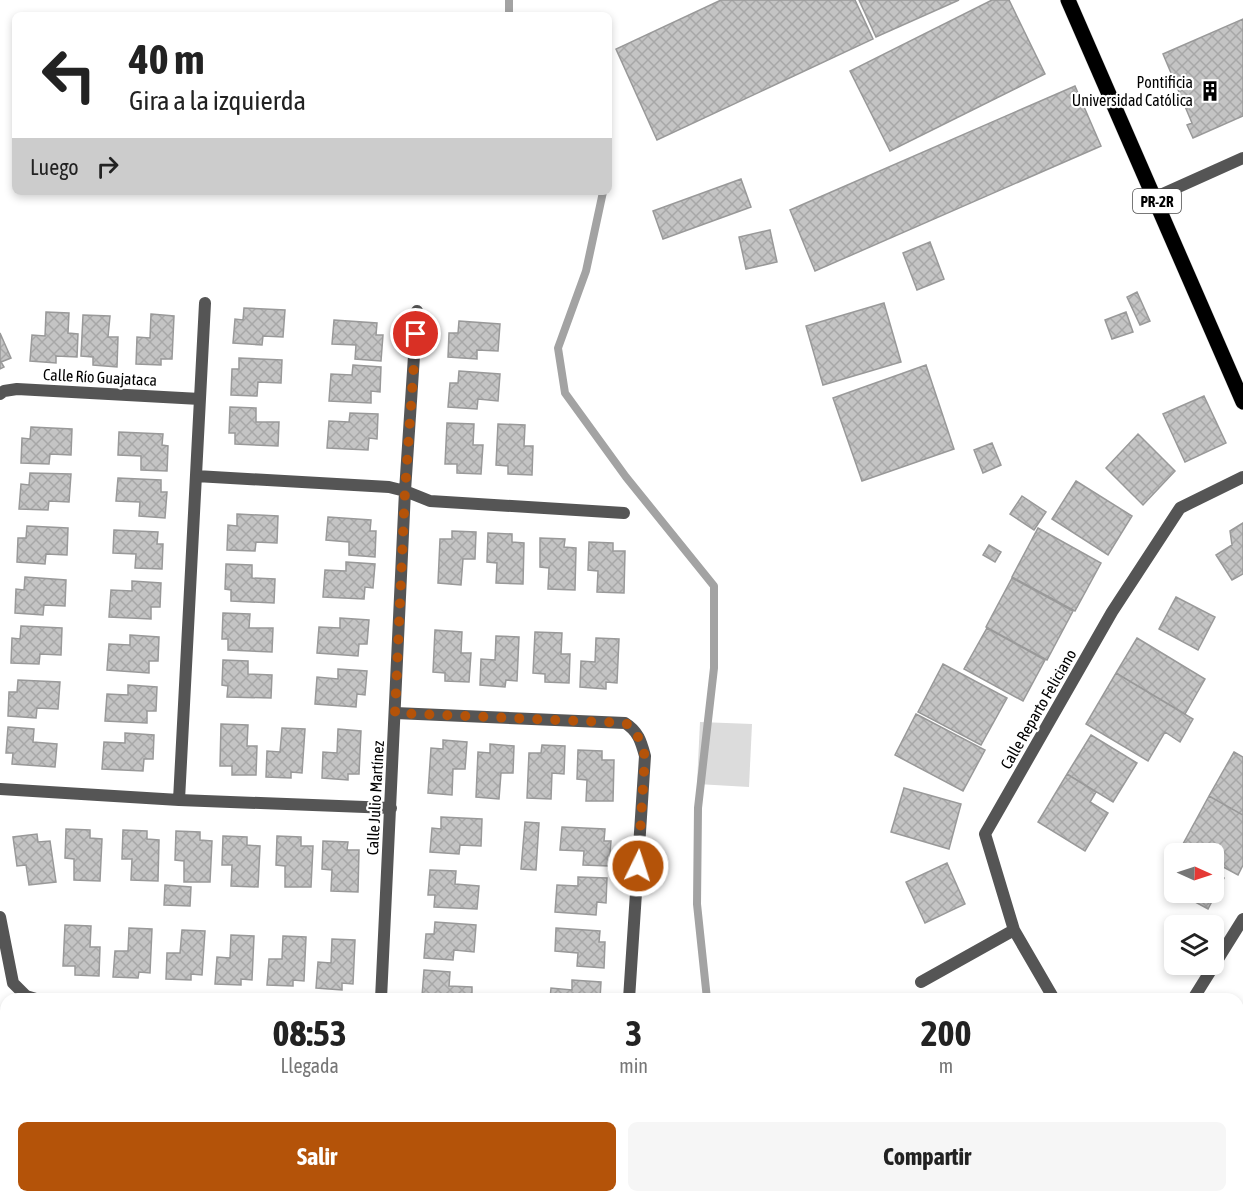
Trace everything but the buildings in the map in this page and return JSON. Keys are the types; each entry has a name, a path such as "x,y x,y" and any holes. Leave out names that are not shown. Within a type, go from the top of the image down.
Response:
{"main road":[{"name":"PR-2R","path":"1068,0 1155,198 1238,375 1243,402"}],"street":[{"path":"1155,198 1243,158"},
{"path":"178,800 205,303"},
{"name":"Calle Julio Martínez","path":"381,993 405,491 417,311"},
{"name":"Calle Río Guajataca","path":"0,394 17,389 200,399"},
{"path":"196,476 388,487 430,501 624,513"},
{"name":"Calle Reparto Feliciano","path":"1051,993 1014,930 985,834 1112,612 1180,508 1243,477"},
{"path":"395,713 625,723 635,729 645,756 629,993"},
{"path":"0,789 178,800 391,808"},
{"path":"0,917 13,983 23,993"},
{"path":"1197,993 1243,919"},
{"path":"921,982 1014,930"}],"shaded area":[{"path":"700,722 752,724 749,787 697,784"}],"waterway":[{"path":"509,0 509,12"},
{"path":"602,195 586,271 558,348 565,393 626,477 714,586 714,668 698,808 697,904 706,993"}],"place":[{"name":"Pontificia Universidad Católica","path":"1210,91"}],"route":[{"path":"416,334 405,491 395,713 625,723 635,729 645,756 638,866"}]}
